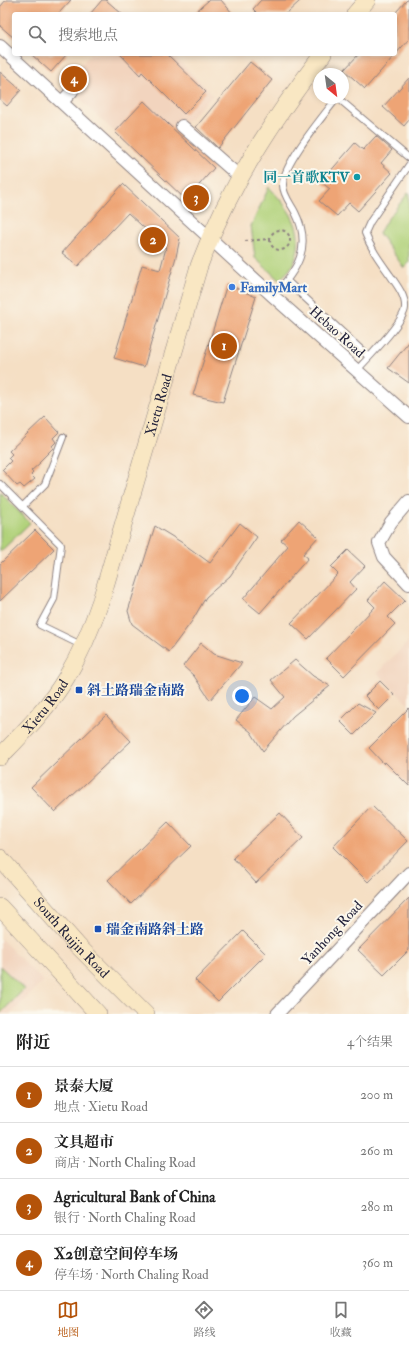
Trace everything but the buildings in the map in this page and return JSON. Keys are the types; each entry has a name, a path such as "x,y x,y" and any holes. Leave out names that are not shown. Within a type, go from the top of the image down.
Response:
{"main road":[{"path":"357,12 368,0"},
{"name":"Xietu Road","path":"0,757 44,709 66,679 84,646 101,600 197,273 210,238 240,177 268,129 322,56"},
{"name":"South Ruijin Road","path":"0,858 77,945 146,1014"},
{"path":"0,907 98,1014"}],"street":[{"name":"Hebao Road","path":"0,46 273,296 409,417"},
{"path":"62,102 72,91"},
{"path":"182,126 240,177"},
{"path":"409,501 391,522 379,543 384,557 409,584"},
{"name":"Yanhong Road","path":"277,1014 409,872"}],"lane":[{"path":"273,296 287,281 302,254 303,240 301,227 284,191 282,185 284,178 288,166 333,104"},
{"path":"344,104 409,158"},
{"path":"357,370 401,320 405,308 404,299 399,289 369,245 365,233 370,222 409,165"},
{"path":"287,281 369,357"},
{"path":"23,506 45,484 63,437"},
{"path":"0,484 61,545 54,599 40,624 84,646"}],"path":[{"path":"245,241 270,239 275,232 281,230 287,233 290,243 286,248 279,251 271,245 270,239"}],"shaded area":[{"path":"89,56 174,56 213,95 182,126 219,165 188,202 63,83"},
{"path":"409,641 409,705 377,673"},
{"path":"0,938 43,981 11,1014 0,1014"}],"green space":[{"path":"269,187 291,215 295,223 298,239 298,249 294,262 289,270 279,280 255,258 251,226"},
{"path":"409,192 409,263 404,268 379,233 386,221"},
{"path":"0,492 30,523 0,552"},
{"path":"0,966 24,989 0,1014"}],"place":[{"name":"X2创意空间停车场","path":"74,79"},
{"name":"同一首歌KTV","path":"357,177"},
{"name":"Agricultural Bank of China","path":"196,198"},
{"name":"文具超市","path":"153,240"},
{"name":"FamilyMart","path":"232,287"},
{"name":"景泰大厦","path":"224,346"},
{"name":"斜土路瑞金南路","path":"79,690"},
{"name":"瑞金南路斜土路","path":"98,929"}]}
